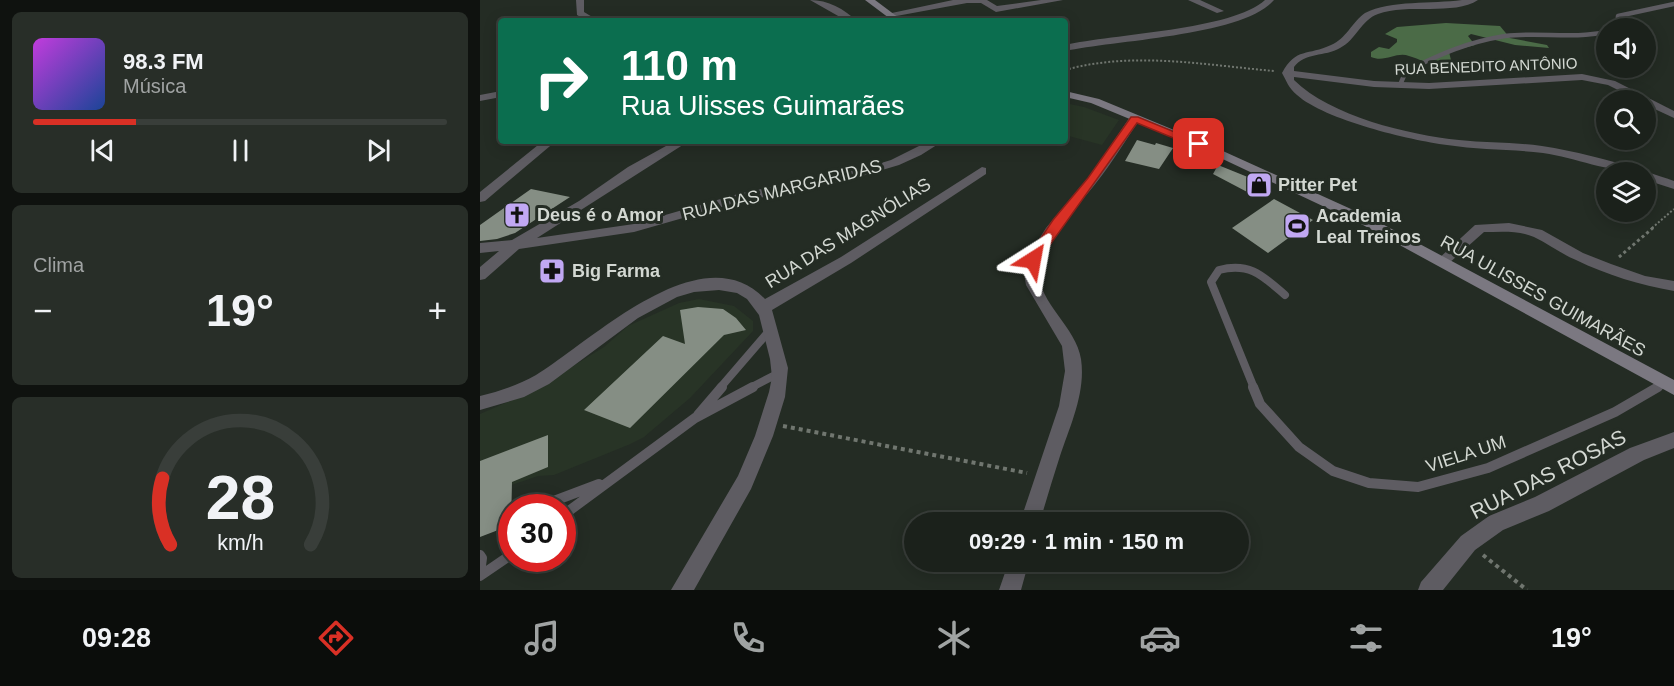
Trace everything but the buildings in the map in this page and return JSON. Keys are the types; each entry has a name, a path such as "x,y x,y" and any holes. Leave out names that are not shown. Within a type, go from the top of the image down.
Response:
{"main road":[{"path":"869,0 896,18"},
{"name":"RUA ULISSES GUIMARÃES","path":"1068,95 1095,101 1199,144 1289,185 1443,261 1670,386"}],"street":[{"path":"580,0 580,13 589,18"},
{"path":"814,0 848,18"},
{"path":"891,14 967,0 983,1 996,9 1000,18"},
{"path":"996,9 1059,0"},
{"path":"1192,0 1220,11 1246,16"},
{"path":"1068,47 1091,41 1182,30 1230,20 1263,9 1270,0"},
{"path":"1474,0 1462,4 1376,12 1366,16 1338,46 1297,58 1289,66 1287,73 1291,84 1315,102 1371,124 1447,142 1553,151 1596,162"},
{"path":"1220,11 1230,20"},
{"name":"RUA BENEDITO ANTÔNIO","path":"1287,73 1374,84 1428,86 1582,76 1611,83 1624,90"},
{"path":"480,98 498,95"},
{"name":"RUA BENEDITO ANTÔNIO","path":"1656,106 1674,115"},
{"path":"1033,512 1070,399 1073,357 1066,335 1037,294 1030,274 1033,260 1058,223 1092,181 1134,119"},
{"path":"480,198 546,144"},
{"path":"480,275 516,244 584,204 632,170 678,144"},
{"name":"RUA DAS MARGARIDAS","path":"480,248 635,228 751,196 874,169 932,144"},
{"name":"RUA DAS MAGNÓLIAS","path":"480,403 529,386 544,378 619,321 644,306 681,290 690,287 721,285 744,289 755,295 764,307 846,260 982,171"},
{"path":"1656,179 1674,185"},
{"path":"1443,261 1480,228 1509,227 1537,233 1578,256 1606,268 1644,281 1674,286"},
{"path":"682,590 743,490 769,423 780,372 764,307"},
{"name":"RUA DAS ROSAS","path":"1429,590 1468,543 1496,523 1542,504 1637,454 1674,440"},
{"path":"1010,590 1016,572"}],"lane":[{"path":"1618,18 1618,16 1674,4"},
{"path":"1400,85 1406,71 1458,46 1508,36 1596,34"},
{"name":"VIELA UM","path":"1285,294 1254,270 1233,265 1219,270 1212,282 1260,404 1299,447 1333,471 1369,483 1418,487 1488,468 1670,386"},
{"path":"695,418 770,330"},
{"path":"576,505 695,418 780,372"},
{"path":"572,494 609,480"},
{"path":"480,555 482,558 480,574"},
{"path":"480,574 498,563"}],"path":[{"path":"1068,69 1094,62 1155,62 1287,73"},
{"path":"1606,268 1674,209"},
{"path":"769,423 1044,477"},
{"path":"1468,543 1527,590"}],"shaded area":[{"path":"1068,104 1119,120 1102,145 1068,136"},
{"path":"699,299 734,306 753,321 753,331 690,398 644,437 628,445 554,475 538,476 480,496 480,414 531,392 604,347 628,326 679,303"}],"green space":[{"path":"1446,23 1500,26 1510,38 1547,45 1549,48 1515,45 1471,34 1468,36 1475,45 1449,52 1451,60 1445,62 1430,63 1404,55 1381,59 1371,57 1371,52 1379,47 1389,49 1397,42 1397,39 1385,34 1397,27"}],"place":[{"name":"Pitter Pet","path":"1259,185"},
{"name":"Deus é o Amor","path":"517,215"},
{"name":"Academia Leal Treinos","path":"1297,226"},
{"name":"Big Farma","path":"552,271"}],"route":[{"path":"1033,260 1058,223 1092,181 1134,119 1199,144"}]}
